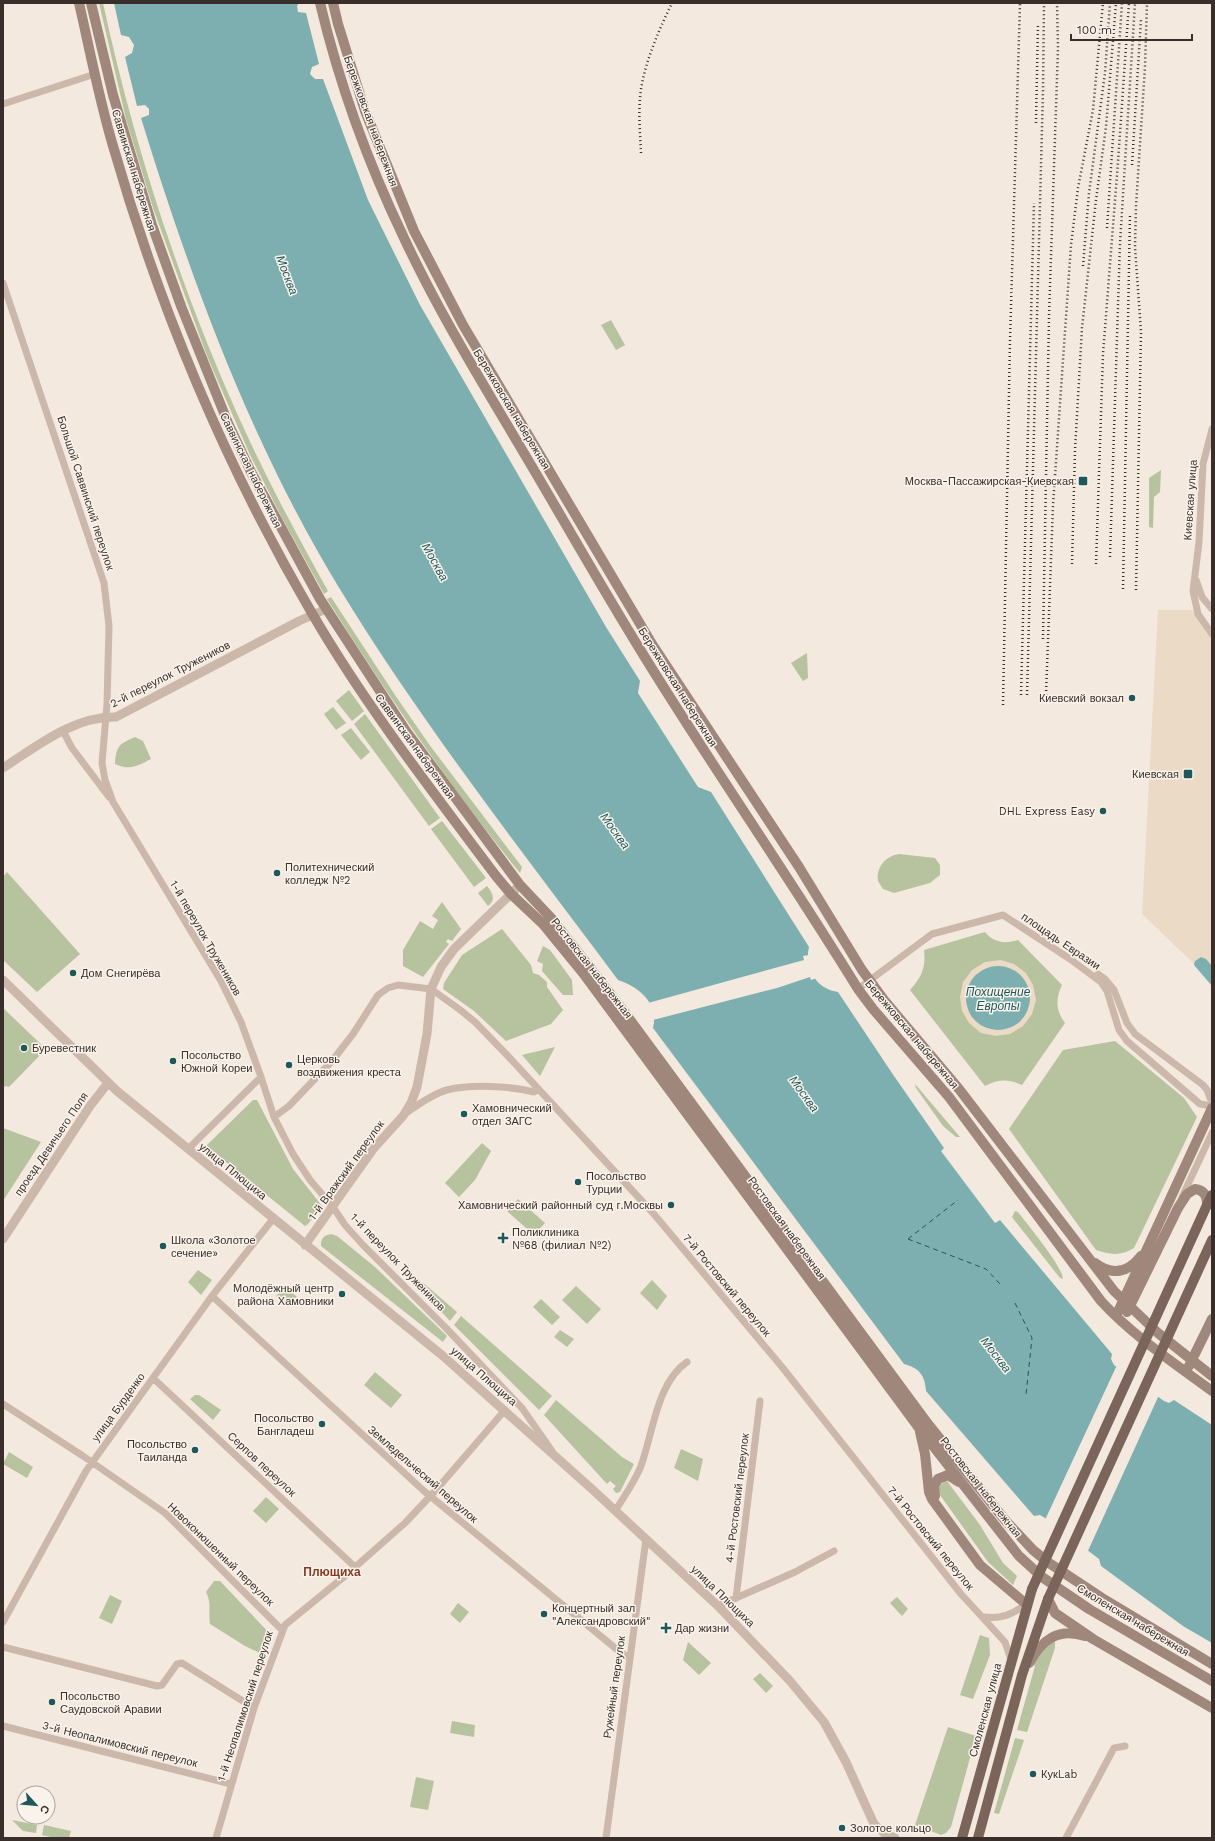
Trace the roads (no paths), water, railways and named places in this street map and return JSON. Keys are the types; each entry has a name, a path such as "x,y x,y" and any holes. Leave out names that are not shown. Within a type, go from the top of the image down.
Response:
{"main road":[{"name":"Саввинская набережная","path":"79,3 112,144 140,232 167,311 200,391 240,479 313,615 372,706 410,760 511,894"},
{"name":"Саввинская набережная","path":"91,3 106,70 135,173 180,306 223,410 251,472 326,609 406,731 520,885"},
{"name":"Бережковская набережная","path":"320,3 346,92 374,169 404,238 432,295 640,650 858,989 873,1009 949,1097 1101,1301 1119,1319 1212,1391"},
{"name":"Бережковская набережная","path":"333,3 338,24 366,111 414,231 463,325 652,644 799,867 870,981 959,1089 1087,1256 1126,1304 1192,1361 1212,1376"},
{"name":"Ростовская набережная","path":"520,885 552,919 614,998 928,1424 1004,1520 1033,1550 1049,1563"},
{"name":"Ростовская набережная","path":"511,894 543,924 583,973 919,1428 1020,1556 1042,1577"},
{"path":"1126,1304 1150,1243 1212,1107"},
{"path":"1119,1319 1178,1208 1187,1194 1195,1189 1203,1192 1206,1196 1207,1205"},
{"name":"Смоленская улица","path":"962,1838 968,1822 1026,1604 1212,1195"},
{"path":"978,1838 1022,1675 1048,1599 1212,1240"},
{"path":"1087,1256 1105,1270 1117,1272 1128,1269 1135,1263 1150,1243"},
{"path":"1186,1372 1212,1319"},
{"path":"919,1428 925,1454 929,1492 980,1565 992,1577 1026,1604"},
{"path":"941,1509 935,1496 934,1486 938,1479 948,1475 965,1487"},
{"name":"Смоленская набережная","path":"1049,1563 1102,1598 1212,1664"},
{"name":"Смоленская набережная","path":"1042,1577 1089,1609 1212,1681"},
{"path":"1048,1599 1055,1613 1093,1639 1212,1708"},
{"path":"1022,1675 1034,1654 1050,1638 1058,1634 1072,1632 1093,1639"}],"street":[{"path":"3,104 95,74"},
{"name":"Большой Саввинский переулок","path":"3,283 104,583 109,626 105,717"},
{"name":"Киевская улица","path":"1212,429 1203,464 1200,520 1193,591 1194,602 1198,614 1212,634"},
{"path":"1195,574 1197,587 1202,597 1212,608"},
{"name":"2-й переулок Тружеников","path":"3,768 63,731 105,717 116,717 326,609"},
{"name":"1-й переулок Тружеников","path":"105,717 102,763 105,780 113,802 221,981 241,1022 262,1077 274,1117 293,1154 310,1180 333,1207 345,1225 522,1408 557,1457"},
{"path":"63,731 89,771 113,802"},
{"name":"1-й Вражский переулок","path":"305,1245 374,1148 403,1116 411,1103 417,1087 426,1034 431,989 441,967 454,949 520,885"},
{"name":"площадь Евразии","path":"870,981 932,934 1003,915 1070,959 1104,986 1110,998 1119,1030 1126,1041 1200,1104 1212,1107"},
{"path":"829,942 834,945 839,944 842,940 841,934"},
{"path":"1070,959 1092,971 1110,984 1130,1028 1149,1046 1203,1085 1207,1090 1212,1103"},
{"name":"улица Плющиха","path":"3,980 108,1083 443,1356 557,1457 718,1606 790,1681 824,1722 846,1762 874,1824 884,1834 895,1838"},
{"path":"858,989 870,981"},
{"path":"274,1117 289,1106 332,1061 353,1034 378,995 388,988 398,985 431,989"},
{"name":"7-й Ростовский переулок","path":"431,989 475,1022 653,1213 782,1367 961,1594 984,1617 1005,1642 1011,1660"},
{"path":"188,1149 262,1077"},
{"name":"проезд Девичьего Поля","path":"3,1238 90,1106 108,1083"},
{"path":"403,1116 423,1102 446,1090 496,1086 534,1092 537,1087"},
{"path":"1178,1208 1212,1133"},
{"name":"улица Бурденко","path":"3,1622 62,1512 92,1463 212,1296 273,1219"},
{"name":"Земледельческий переулок","path":"212,1296 430,1496 560,1604 629,1658"},
{"path":"615,1511 640,1467 666,1385 678,1368 687,1362"},
{"name":"Серпов переулок","path":"153,1378 355,1567"},
{"name":"4-й Ростовский переулок","path":"736,1598 760,1401"},
{"name":"Новоконюшенный переулок","path":"3,1404 174,1520 282,1630"},
{"name":"1-й Неопалимовский переулок","path":"216,1838 254,1708 282,1630 288,1621 355,1567 405,1523 505,1410"},
{"name":"Ружейный переулок","path":"606,1838 646,1539"},
{"path":"718,1606 795,1572 834,1551"},
{"path":"984,1617 1002,1618 1015,1613 1026,1604"},
{"path":"3,1647 159,1686 162,1685 177,1664 182,1662 254,1708"},
{"name":"3-й Неопалимовский переулок","path":"3,1726 231,1784"},
{"path":"1066,1838 1114,1748 1125,1746"}],"water":[{"name":"Москва","path":"114,3 299,3 297,6 298,12 306,13 319,64 312,67 310,74 315,79 323,79 368,200 420,305 606,627 640,681 638,693 698,787 711,792 809,947 808,962 813,976 823,987 838,992 944,1148 941,1151 995,1223 1000,1220 1112,1354 1111,1359 1114,1365 1164,1401 1169,1403 1174,1400 1212,1425 1212,1643 1183,1626 1101,1566 1099,1559 1045,1518 1040,1515 1034,1516 926,1391 923,1376 914,1368 904,1364 653,1028 653,1011 646,997 633,987 618,980 509,835 404,688 338,586 306,531 250,417 225,358 180,239 141,118 149,115 149,109 145,105 137,106 125,57 132,53 134,45 129,37 121,35"},
{"path":"1201,957 1206,959 1212,966 1212,986 1194,965 1195,961"},
{"name":"Похищение Европы","path":"998,966 1016,972 1024,980 1030,998 1024,1016 1016,1024 998,1030 980,1024 972,1016 966,998 972,980 980,972"}],"railway":[{"path":"641,153 640,105 643,78 662,24 672,3"},
{"path":"1003,705 1010,340 1020,3"},
{"path":"1027,695 1044,3"},
{"path":"1043,639 1049,316 1058,48 1057,3"},
{"path":"1046,695 1053,505 1071,245 1078,188 1093,110 1103,3"},
{"path":"1083,266 1089,193 1105,73 1110,3"},
{"path":"1072,564 1075,450 1082,328 1096,200 1106,127 1116,3"},
{"path":"1107,228 1122,3"},
{"path":"1096,564 1103,354 1129,3"},
{"path":"1110,557 1120,243 1135,3"},
{"path":"1136,590 1141,332 1135,247 1147,3"},
{"path":"1132,165 1141,19"},
{"path":"1036,123 1038,23"},
{"path":"1021,695 1034,203"},
{"path":"1123,589 1130,213"}],"place":[{"name":"Москва-Пассажирская-Киевская","path":"1083,481"},
{"name":"Киевский вокзал","path":"1132,698"},
{"name":"Киевская","path":"1188,774"},
{"name":"DHL Express Easy","path":"1103,811"},
{"name":"Политехнический колледж №2","path":"277,873"},
{"name":"Дом Снегирёва","path":"73,973"},
{"name":"Буревестник","path":"24,1048"},
{"name":"Посольство Южной Кореи","path":"173,1061"},
{"name":"Церковь воздвижения креста","path":"289,1065"},
{"name":"Хамовнический отдел ЗАГС","path":"464,1114"},
{"name":"Посольство Турции","path":"578,1182"},
{"name":"Хамовнический районный суд г.Москвы","path":"671,1205"},
{"name":"Поликлиника №68 (филиал №2)","path":"503,1238"},
{"name":"Школа «Золотое сечение»","path":"163,1246"},
{"name":"Молодёжный центр района Хамовники","path":"342,1294"},
{"name":"Посольство Бангладеш","path":"322,1424"},
{"name":"Посольство Таиланда","path":"195,1450"},
{"name":"Концертный зал \"Александровский\"","path":"544,1614"},
{"name":"Дар жизни","path":"666,1628"},
{"name":"Посольство Саудовской Аравии","path":"52,1702"},
{"name":"КукLab","path":"1033,1774"},
{"name":"Золотое кольцо","path":"842,1828"}],"district":[{"name":"Плющиха","path":"332,1572"}]}
